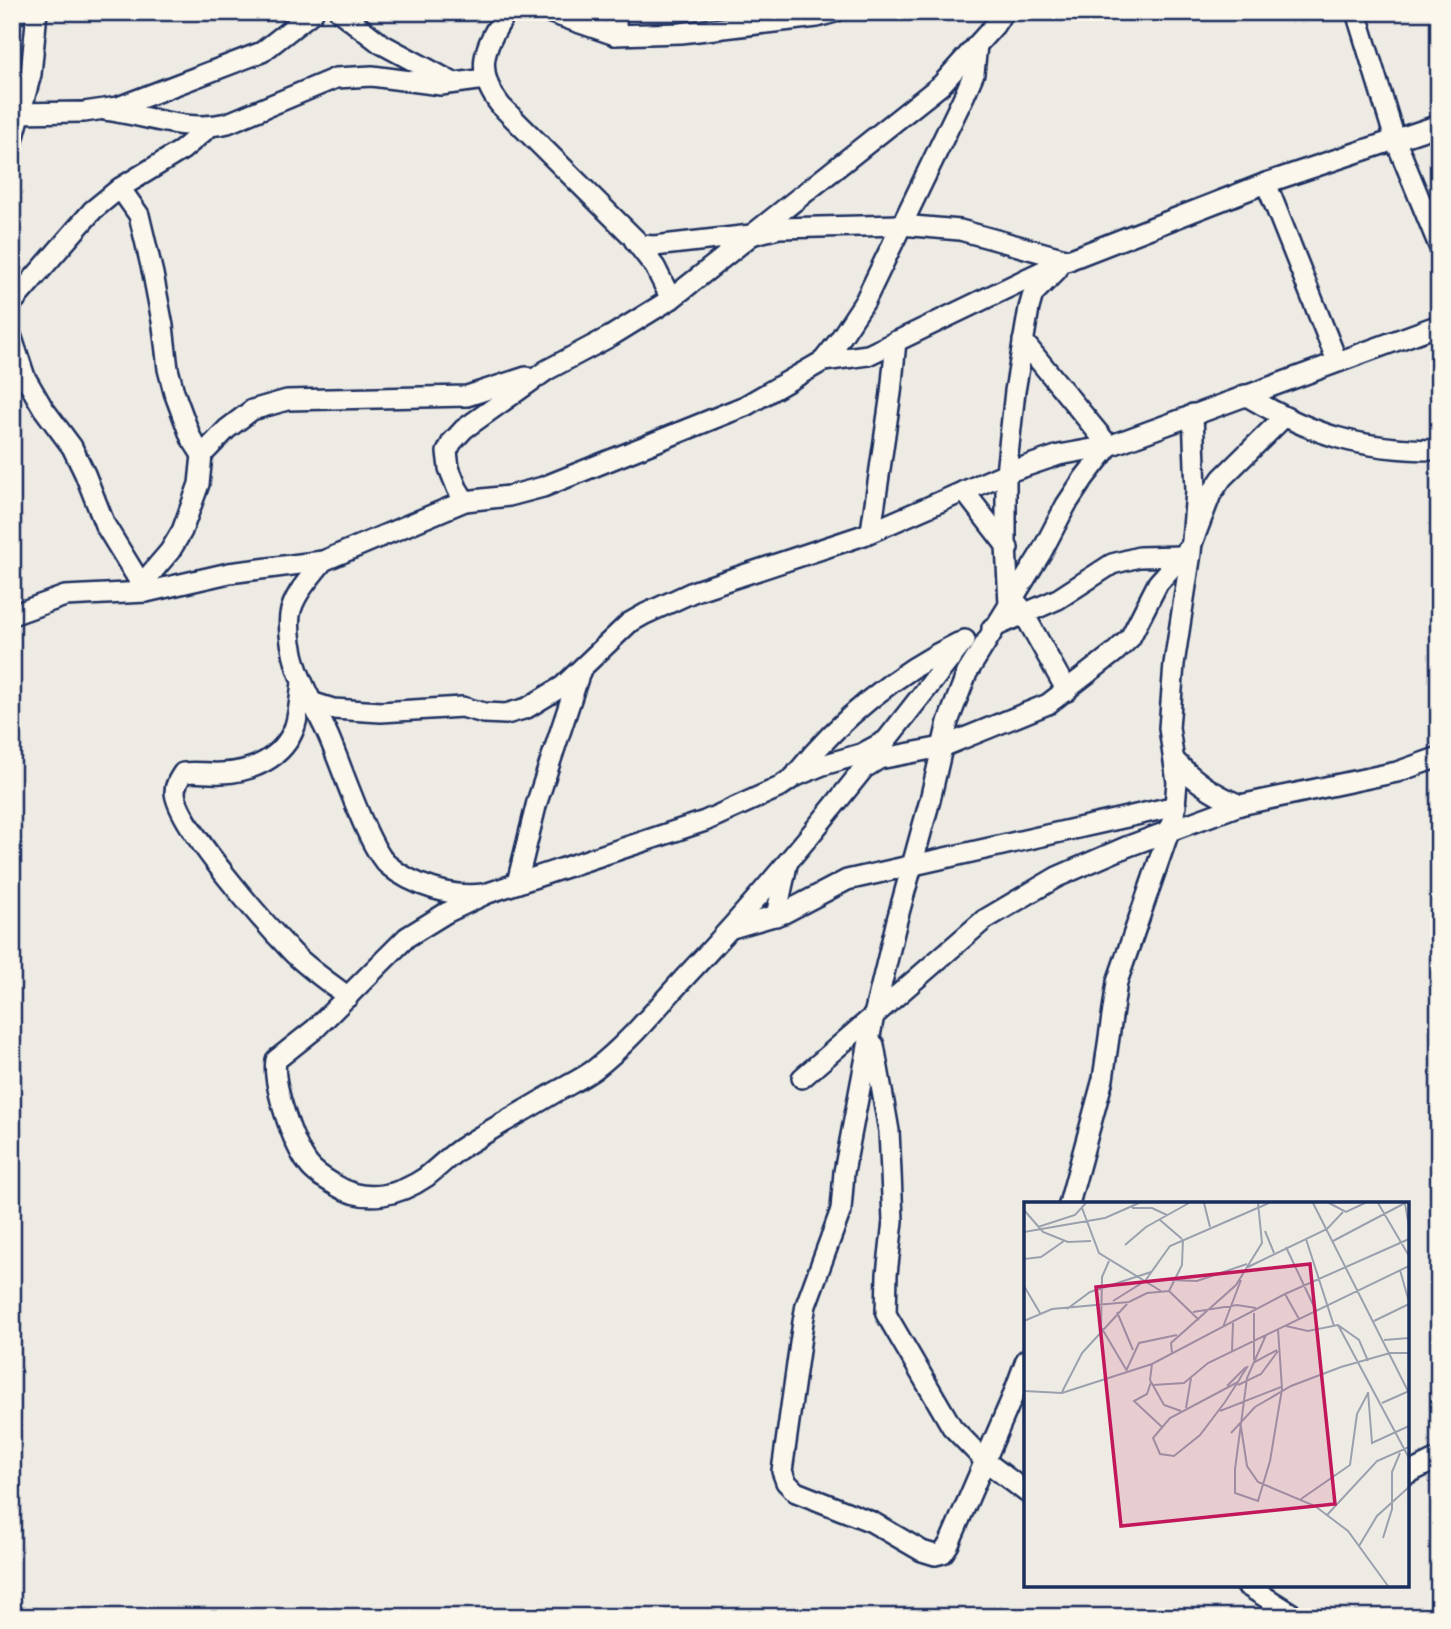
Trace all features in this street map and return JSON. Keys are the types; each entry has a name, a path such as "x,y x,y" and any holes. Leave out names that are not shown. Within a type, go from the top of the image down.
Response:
{"street":[{"path":"12,15 21,12"},
{"path":"12,144 17,112 31,74 37,12"},
{"path":"105,110 262,52 313,12"},
{"path":"340,12 380,43 454,83"},
{"path":"507,12 492,34 484,63 485,79 490,93 641,244 654,246 751,236 779,228 901,225 960,230 1069,260"},
{"path":"548,12 615,35 681,33 817,18 835,12"},
{"path":"615,35 617,12"},
{"path":"466,501 449,468 447,452 464,429 547,370 611,336 671,299 941,85 1003,12"},
{"path":"1356,12 1395,139 1439,246"},
{"path":"824,361 865,301 974,73 977,45"},
{"path":"17,112 105,110 193,127 209,127 228,123 336,78 372,76 427,85 485,79"},
{"path":"12,615 65,596 143,588 323,561 466,501 509,496 577,474 745,406 824,361 868,355 1069,260 1266,183 1439,125"},
{"path":"12,303 93,209 120,188 182,150 209,127"},
{"path":"1266,183 1337,361"},
{"path":"120,188 139,215 153,274 174,392 191,438 202,455"},
{"path":"631,236 655,267 671,299"},
{"path":"1067,691 1015,604 1006,545 1006,473 1023,341 1034,294 1069,260"},
{"path":"311,702 333,709 381,712 462,707 484,713 506,714 527,708 564,686 629,623 695,592 871,531 1006,473 1059,455 1109,446 1439,325"},
{"path":"12,338 25,377 43,408 72,447 105,525 143,588"},
{"path":"871,531 896,341"},
{"path":"1023,341 1109,446"},
{"path":"143,588 182,531 199,484 202,455 227,429 261,406 287,400 323,398 467,396 547,370"},
{"path":"1245,395 1283,418 1355,443 1395,450 1439,450"},
{"path":"1070,1202 1103,1079 1117,982 1176,806 1177,782 1169,728 1174,664 1196,491 1193,414"},
{"path":"862,770 879,759 942,747 1048,704 1124,645 1158,583 1187,551 1210,494 1239,459 1283,418"},
{"path":"1024,1365 943,1553 935,1555 922,1551 872,1522 796,1492 786,1482 782,1471 806,1305 841,1210 844,1172 873,1024 942,747 958,694 995,627 1015,604 1066,505 1109,446"},
{"path":"964,491 1030,572"},
{"path":"1015,604 1065,596 1112,564 1139,557 1187,551"},
{"path":"323,561 299,593 290,614 296,665 373,844 387,864 409,879 456,892 488,893"},
{"path":"965,640 787,864 627,1040 594,1069 460,1148 425,1177 402,1190 381,1196 363,1195 343,1189 313,1171 292,1132 274,1069 276,1060 315,1029 407,937 427,923 488,893 705,821 778,788 794,777 821,746 869,702 904,674 965,640 995,627"},
{"path":"517,883 537,802 581,668"},
{"path":"302,683 295,725 287,743 269,760 244,771 183,773 175,792 179,807 216,864 259,915 295,955 348,997"},
{"path":"794,777 861,754 885,741"},
{"path":"802,1077 873,1024 984,920 1057,877 1126,847 1240,806 1397,772 1439,757"},
{"path":"1175,761 1198,784 1240,806"},
{"path":"731,928 776,916 847,880 1176,806"},
{"path":"776,916 787,864"},
{"path":"873,1024 889,1131 891,1173 893,1221 886,1314 952,1427 984,1460 1024,1490"},
{"path":"1409,1473 1439,1458"},
{"path":"1249,1587 1297,1617"}]}
